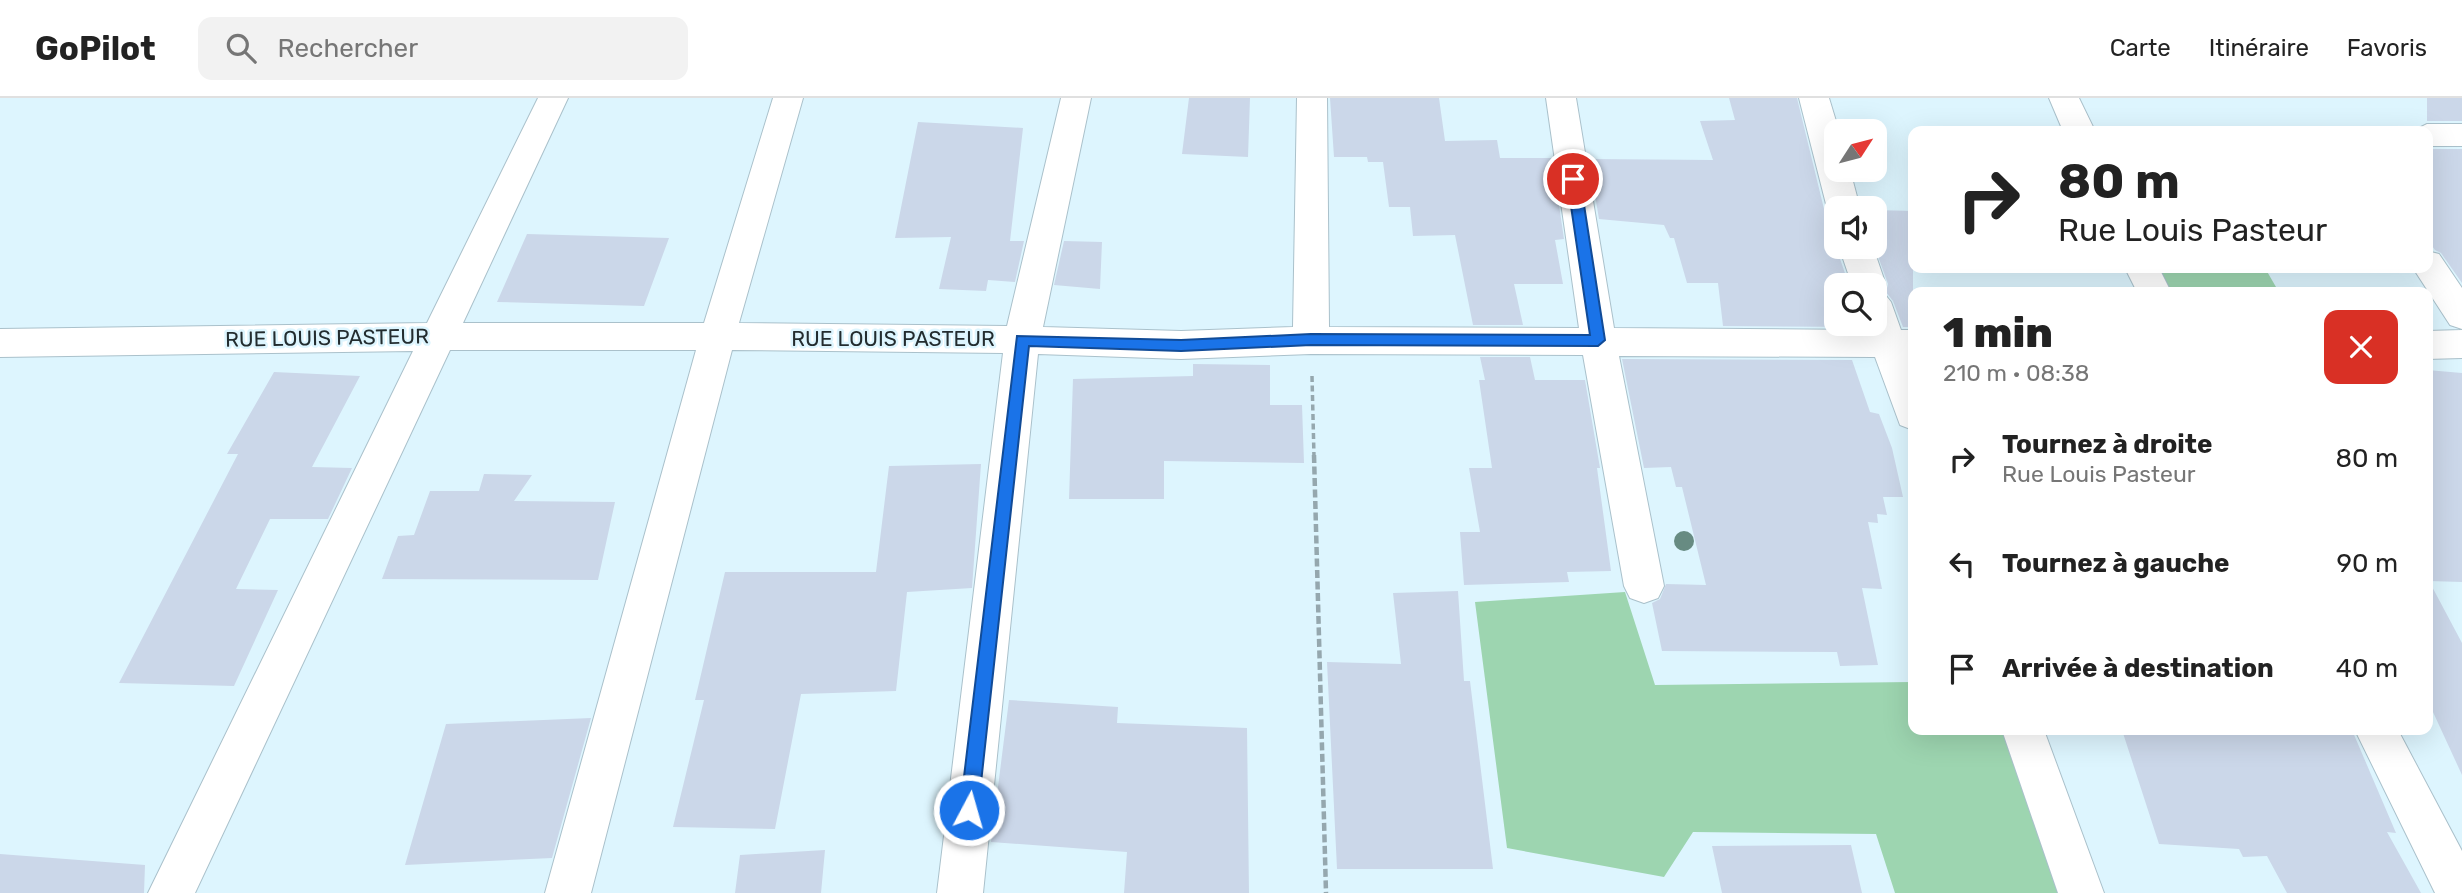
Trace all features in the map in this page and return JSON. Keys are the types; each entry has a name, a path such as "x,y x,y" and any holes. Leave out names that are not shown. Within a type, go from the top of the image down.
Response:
{"street":[{"path":"171,893 553,98"},
{"path":"568,893 717,338 789,98"},
{"path":"960,893 1022,340 1076,98"},
{"path":"1311,340 1312,98"},
{"path":"1561,98 1598,340 1644,586"},
{"path":"1814,98 1841,196"},
{"path":"2064,98 2077,126"},
{"path":"2433,135 2462,135"},
{"path":"2433,271 2462,316"},
{"path":"1887,323 1900,344 1908,388"},
{"name":"RUE LOUIS PASTEUR","path":"0,343 557,335 1022,340 1181,345 1311,340 1900,344"},
{"path":"2433,345 2462,344"},
{"path":"2025,735 2081,893"},
{"path":"2379,735 2459,893"}],"path":[{"path":"1311,340 1326,893"}],"green space":[{"path":"2155,273 2268,273 2276,287 2162,287"},
{"path":"1625,592 1655,685 1908,682 1908,735 2005,735 2060,893 1895,893 1876,834 1693,832 1664,877 1507,848 1475,602"}],"building":[{"path":"1189,98 1250,98 1248,157 1182,154"},
{"path":"1330,98 1439,98 1445,141 1497,140 1500,158 1552,158 1564,239 1555,240 1563,284 1514,284 1523,325 1473,325 1455,235 1413,236 1410,207 1389,207 1383,162 1368,162 1367,157 1334,157"},
{"path":"1729,98 1797,98 1824,209 1824,259 1840,259 1845,273 1824,273 1824,327 1723,326 1718,283 1687,283 1674,238 1670,238 1664,225 1599,219 1589,159 1713,160 1700,121 1735,120"},
{"path":"2427,98 2462,98 2462,121 2427,121"},
{"path":"918,122 1023,128 1010,241 1024,241 1015,282 988,280 986,291 939,289 951,237 895,238"},
{"path":"2433,149 2462,149 2462,283 2441,253 2435,250"},
{"path":"1887,210 1908,211 1908,273 1913,273 1913,287 1908,287 1908,327 1903,327 1893,301 1887,293 1887,273 1884,273 1879,259 1887,259"},
{"path":"527,234 669,238 644,306 497,302"},
{"path":"1064,241 1102,242 1100,289 1054,285"},
{"path":"1480,357 1530,357 1535,380 1585,380 1600,468 1597,468 1611,571 1567,572 1569,582 1464,585 1460,532 1480,532 1469,468 1492,468 1479,380 1485,380"},
{"path":"1622,359 1852,360 1870,412 1879,414 1892,448 1903,497 1883,497 1887,515 1877,514 1878,523 1868,522 1882,589 1862,588 1878,665 1840,666 1837,652 1662,651 1652,603 1660,599 1666,584 1706,585 1682,487 1676,487 1671,467 1644,468"},
{"path":"1193,364 1270,365 1270,405 1302,405 1304,463 1164,461 1164,499 1069,499 1073,379 1193,376"},
{"path":"2433,371 2462,373 2462,582 2433,581"},
{"path":"274,372 360,376 312,467 352,468 328,519 270,519 236,589 278,590 234,686 119,683 238,454 227,454"},
{"path":"981,464 972,588 907,592 896,691 801,694 775,829 673,827 704,700 695,700 725,572 876,572 889,466"},
{"path":"484,474 532,475 514,501 615,502 598,580 382,579 398,536 414,535 430,491 479,491"},
{"path":"2433,589 2462,643 2462,775 2433,712"},
{"path":"1458,591 1464,681 1470,681 1493,869 1337,869 1327,662 1401,664 1393,593"},
{"path":"1009,700 1118,707 1117,723 1247,728 1249,893 1124,893 1127,852 991,842"},
{"path":"591,718 552,858 405,865 446,724"},
{"path":"2124,735 2354,735 2396,833 2387,832 2421,893 2287,893 2267,856 2243,857 2239,849 2159,844"},
{"path":"1851,845 1862,893 1722,893 1712,846"},
{"path":"825,850 821,893 735,893 740,855"},
{"path":"0,854 145,865 144,893 0,893"}],"route":[{"path":"969,810 1022,340 1181,345 1311,340 1598,340 1573,179"}]}
